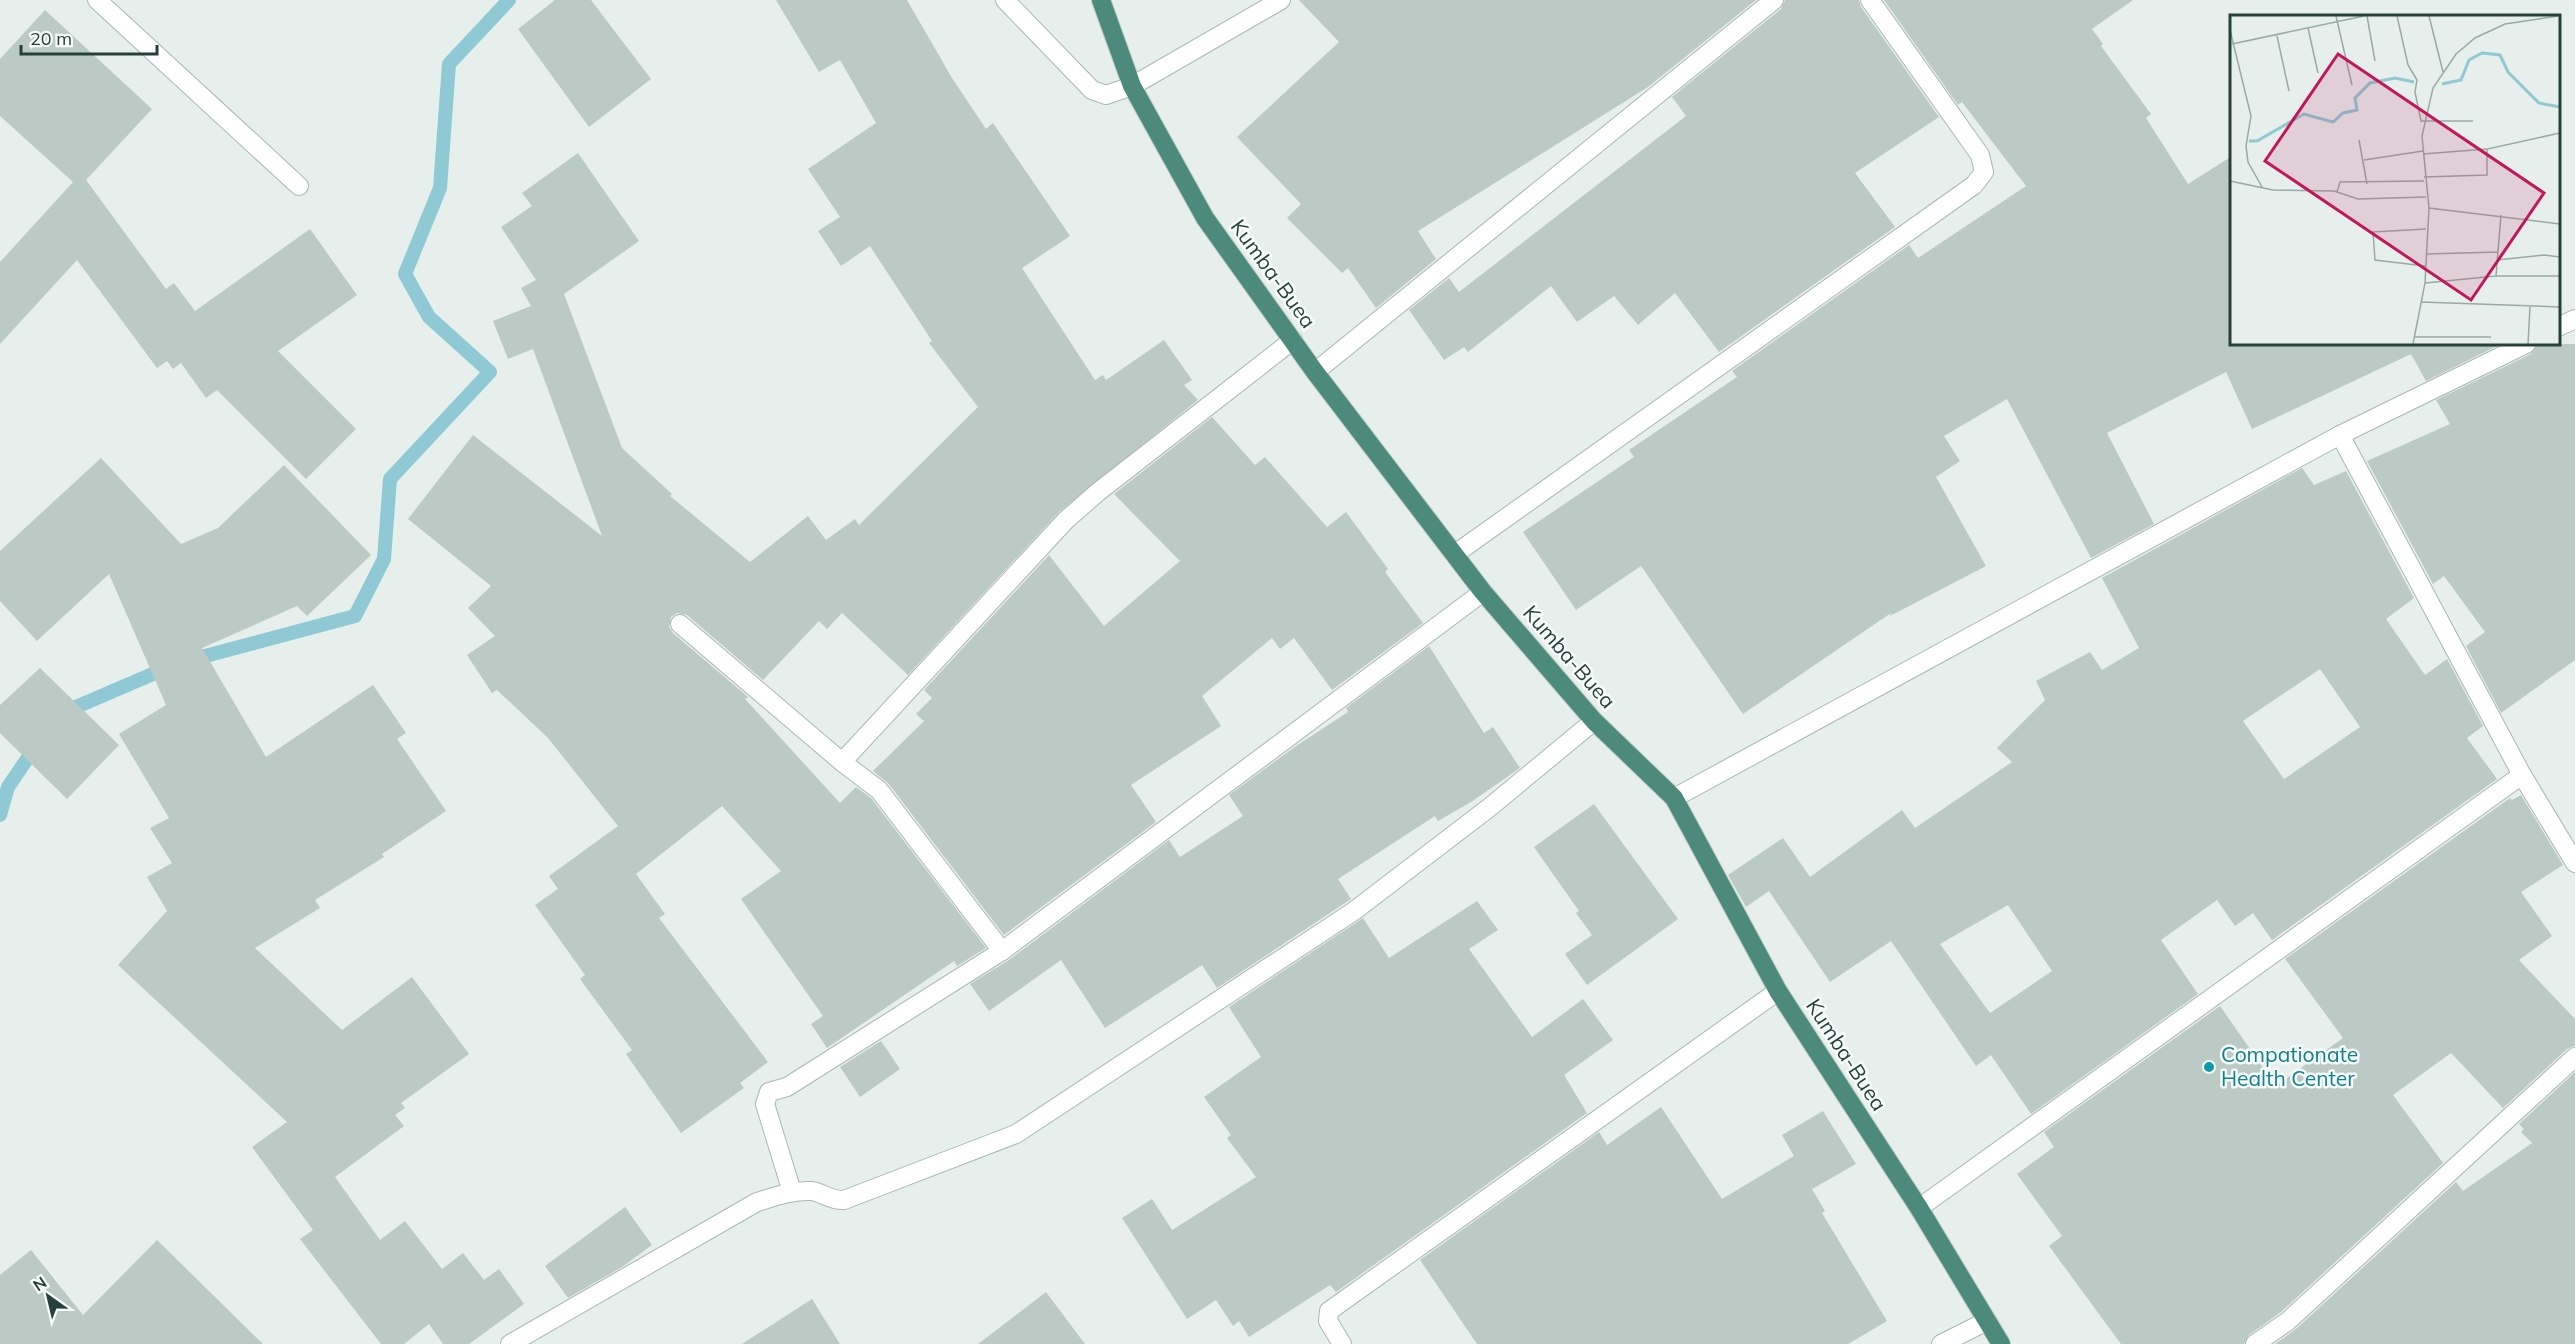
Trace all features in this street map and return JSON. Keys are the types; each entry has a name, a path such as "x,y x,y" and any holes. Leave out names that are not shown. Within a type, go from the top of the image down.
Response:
{"highway":[{"name":"Kumba-Buea","path":"1101,0 1132,86 1205,218 1315,372 1483,592 1594,721 1674,798 1778,992 1919,1208 2001,1344"}],"street":[{"path":"97,0 299,186"},
{"path":"1005,0 1092,90 1106,95 1132,86 1281,0"},
{"path":"1315,372 1774,0"},
{"path":"1455,554 1974,185 1984,172 1980,155 1870,0"},
{"path":"2560,326 2575,319"},
{"path":"842,762 1066,519 1293,340"},
{"path":"1674,798 2340,435 2524,345"},
{"path":"2340,435 2522,775 2572,851"},
{"path":"792,1192 765,1104 769,1092 787,1087 1002,951 1483,592"},
{"path":"680,624 842,762 879,790 1002,951"},
{"path":"510,1344 758,1202 792,1192 813,1191 835,1200 844,1200 1016,1134 1354,911 1490,807 1594,721"},
{"path":"1919,1208 2522,775"},
{"path":"1342,1344 1328,1321 1329,1311 1778,992"},
{"path":"2255,1344 2288,1321 2575,1057"},
{"path":"1941,1344 1987,1321"}],"building":[{"path":"555,0 591,0 651,79 589,127 518,29"},
{"path":"776,0 907,0 952,78 986,129 993,123 1070,236 1022,268 1095,380 1103,375 1106,380 1164,340 1192,380 1184,385 1198,400 1059,512 908,675 842,613 827,629 819,621 763,680 687,615 677,613 671,617 669,627 673,633 748,697 745,699 840,803 856,787 871,798 986,948 957,966 954,961 827,1048 811,1024 823,1016 741,899 781,871 722,806 636,874 665,914 659,918 768,1062 740,1083 744,1088 681,1133 626,1054 632,1050 580,979 585,975 535,905 558,889 549,876 618,826 548,738 497,690 492,693 467,655 495,636 468,608 491,586 408,519 473,435 602,536 533,349 508,359 493,321 531,306 521,288 536,280 501,227 532,206 522,193 578,153 639,241 564,294 622,448 672,494 670,496 750,562 808,516 826,540 855,519 859,525 978,407 929,343 932,341 870,246 841,266 818,231 840,217 808,169 876,123 840,60 819,72"},
{"path":"1299,0 1756,0 1648,87 1418,231 1436,259 1376,308 1348,268 1342,273 1287,218 1301,204 1237,137 1339,42"},
{"path":"1785,0 1859,0 1861,7 1939,117 1855,173 1895,227 1719,352 1675,293 1638,325 1614,296 1577,322 1551,286 1468,352 1464,347 1444,360 1409,310 1449,278 1459,292 1686,116 1672,97 1781,9"},
{"path":"1884,0 2133,0 2092,29 2103,44 2101,46 2151,114 2146,118 2188,184 2230,157 2230,345 2499,345 2426,381 2411,354 2252,429 2226,372 2107,433 2154,524 2091,558 2007,399 1944,436 1960,461 1936,477 1986,566 1890,616 1891,613 1743,714 1641,566 1576,610 1523,532 1634,457 1629,450 1737,377 1732,371 1909,245 1918,258 2026,186 1962,102 1958,105"},
{"path":"45,10 152,109 86,180 166,289 174,283 195,311 310,229 357,295 278,351 356,429 306,479 217,390 206,398 181,363 173,369 167,361 157,368 77,260 0,344 0,262 73,182 0,116 0,59"},
{"path":"2575,344 2575,660 2501,713 2466,646 2485,632 2444,576 2433,584 2367,461 2450,424 2436,400 2531,354 2536,345"},
{"path":"1212,417 1255,465 1265,457 1327,527 1346,512 1388,569 1385,572 1423,623 1332,690 1294,638 1280,649 1272,638 1202,696 1221,726 1131,785 1156,822 1004,935 888,783 873,771 924,721 916,714 932,698 924,690 1049,555 1104,626 1180,561 1114,494"},
{"path":"101,458 181,544 218,528 284,465 371,555 307,616 297,606 202,648 266,757 373,685 406,733 397,739 446,811 382,854 384,857 315,900 320,908 255,948 342,1030 412,977 469,1054 401,1103 405,1108 395,1115 404,1126 335,1177 380,1240 405,1221 442,1269 463,1253 484,1280 499,1269 524,1304 469,1344 443,1344 429,1324 404,1344 381,1344 300,1239 313,1230 252,1147 287,1122 118,965 167,911 147,877 172,863 150,828 169,818 119,734 166,705 109,574 37,641 0,601 0,551"},
{"path":"2302,468 2314,485 2346,471 2414,598 2386,619 2425,675 2447,659 2483,726 2467,738 2497,779 2272,940 2253,913 2235,926 2217,900 2161,940 2198,994 2031,1114 1991,1055 1976,1066 1891,941 1830,982 1769,891 1746,907 1728,875 1783,838 1810,877 1902,810 1915,828 2012,762 1997,748 2045,700 2036,681 2090,652 2102,670 2139,648 2102,578","holes":["2320,669 2360,727 2284,779 2243,721","2008,905 2052,971 1990,1013 1940,944"]},
{"path":"1429,646 1484,733 1493,727 1520,768 1471,802 1438,821 1435,816 1338,879 1351,899 1217,988 1202,965 1105,1028 1061,960 989,1011 970,984 1009,960 1169,840 1180,857 1243,816 1229,795 1296,746 1348,712 1346,708"},
{"path":"40,668 119,745 67,799 0,733 0,705"},
{"path":"2521,795 2563,865 2521,892 2552,936 2519,960 2575,1019 2575,1046 2567,1049 2503,1108 2451,1053 2393,1095 2443,1163 2281,1312 2249,1335 2244,1344 2121,1344 2049,1246 2062,1236 2017,1174 2054,1147 2044,1132 2220,1006 2276,1086 2343,1038 2285,959 2510,798 2512,800"},
{"path":"1594,804 1678,919 1587,985 1565,954 1592,935 1576,913 1579,911 1534,847"},
{"path":"1477,901 1498,930 1469,949 1532,1037 1583,999 1613,1040 1564,1075 1587,1113 1336,1292 1330,1285 1249,1337 1239,1321 1233,1326 1216,1300 1187,1319 1122,1218 1152,1199 1172,1230 1256,1177 1227,1138 1231,1135 1204,1097 1261,1057 1229,1007 1363,918 1389,958"},
{"path":"881,1041 900,1069 860,1097 840,1067"},
{"path":"2575,1072 2575,1344 2275,1344 2296,1329 2456,1182 2463,1191 2532,1143 2521,1132 2524,1129 2519,1124"},
{"path":"1661,1107 1722,1199 1794,1156 1782,1135 1823,1111 1856,1164 1812,1189 1825,1211 1822,1213 1887,1321 1848,1344 1477,1344 1420,1260 1599,1132 1607,1145"},
{"path":"625,1207 652,1245 622,1267 568,1298 545,1266"},
{"path":"157,1240 263,1344 0,1344 0,1275 31,1250 83,1315"},
{"path":"1046,1292 1085,1344 978,1344"},
{"path":"812,1299 840,1344 742,1344"}],"waterway":[{"path":"190,660 355,616 384,559 390,479 490,372 429,317 405,274 440,188 449,64 509,0"},
{"path":"62,713 169,667"},
{"path":"0,815 8,787 36,746"}],"place":[{"name":"Compationate Health Center","path":"2209,1067"}]}
